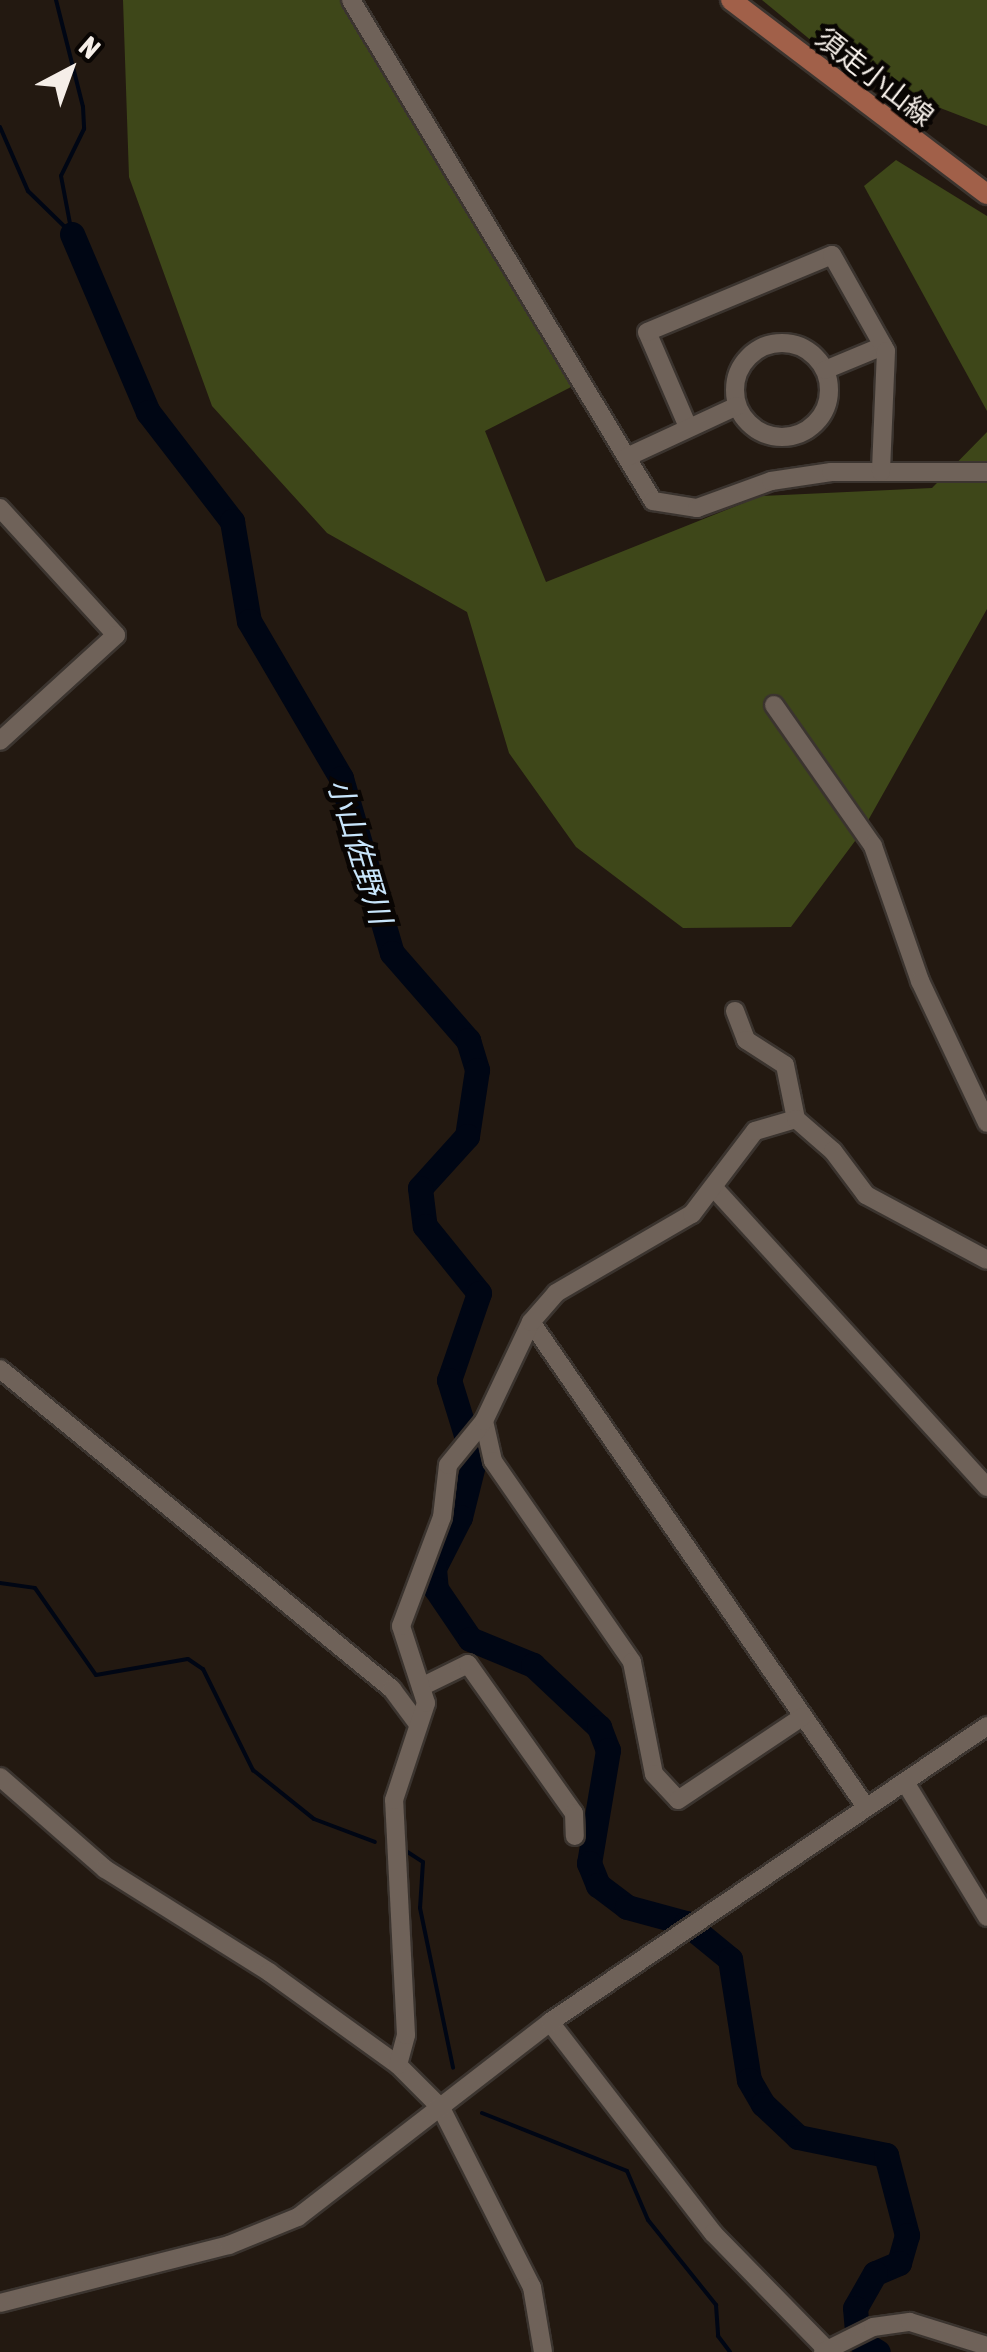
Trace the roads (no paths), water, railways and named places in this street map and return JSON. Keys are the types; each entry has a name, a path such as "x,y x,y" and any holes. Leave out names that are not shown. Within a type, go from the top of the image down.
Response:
{"main road":[{"name":"須走小山線","path":"731,0 987,194"}],"street":[{"path":"351,0 653,501 697,508 772,482 881,472 987,472"},
{"path":"688,427 647,332 832,254 883,346 881,472"},
{"path":"771,344 803,348 825,370 822,414 800,434 756,430 738,406 744,360 771,344"},
{"path":"825,370 883,346"},
{"path":"627,457 738,406"},
{"path":"0,508 116,635 0,741"},
{"path":"774,705 873,846 920,980 987,1123"},
{"path":"735,1010 746,1040 785,1065 796,1119 833,1151 866,1195 987,1260"},
{"path":"398,2065 406,2035 394,1800 426,1703 401,1626 457,1450 480,1424 530,1322 556,1293 692,1214 755,1132 796,1119"},
{"path":"714,1188 987,1487"},
{"path":"530,1322 866,1807"},
{"path":"0,1369 392,1689 418,1724"},
{"path":"480,1424 492,1461 632,1662 654,1774 678,1800 802,1717"},
{"path":"420,1687 468,1664 574,1813 574,1836"},
{"path":"0,2303 261,2234 349,2183 550,2022 987,1726"},
{"path":"0,1777 105,1869 398,2065 441,2108 532,2287 544,2352"},
{"path":"905,1782 987,1917"},
{"path":"550,2022 713,2234 830,2348 872,2327 910,2322 987,2346"}],"waterway":[{"path":"56,0 83,107 84,129 61,176 72,234"},
{"path":"0,127 28,191 72,234"},
{"name":"小山佐野川","path":"72,234 148,412 232,521 249,621 341,778 392,953 468,1040 477,1070 467,1136 420,1188 425,1226 479,1293 449,1380 474,1461 460,1517 434,1568 436,1589 470,1639 533,1665 599,1727 608,1750 589,1863 598,1885 627,1907 686,1923 730,1959 749,2080 763,2104 798,2137 886,2155 907,2235 899,2263 875,2273 855,2308 858,2340 878,2352"},
{"path":"0,1583 35,1588 96,1675 188,1659 203,1669 253,1770 314,1819 375,1842"},
{"path":"406,1851 423,1862 420,1908 453,2068"},
{"path":"482,2113 627,2171 648,2220 716,2305 718,2336 730,2352"}]}
